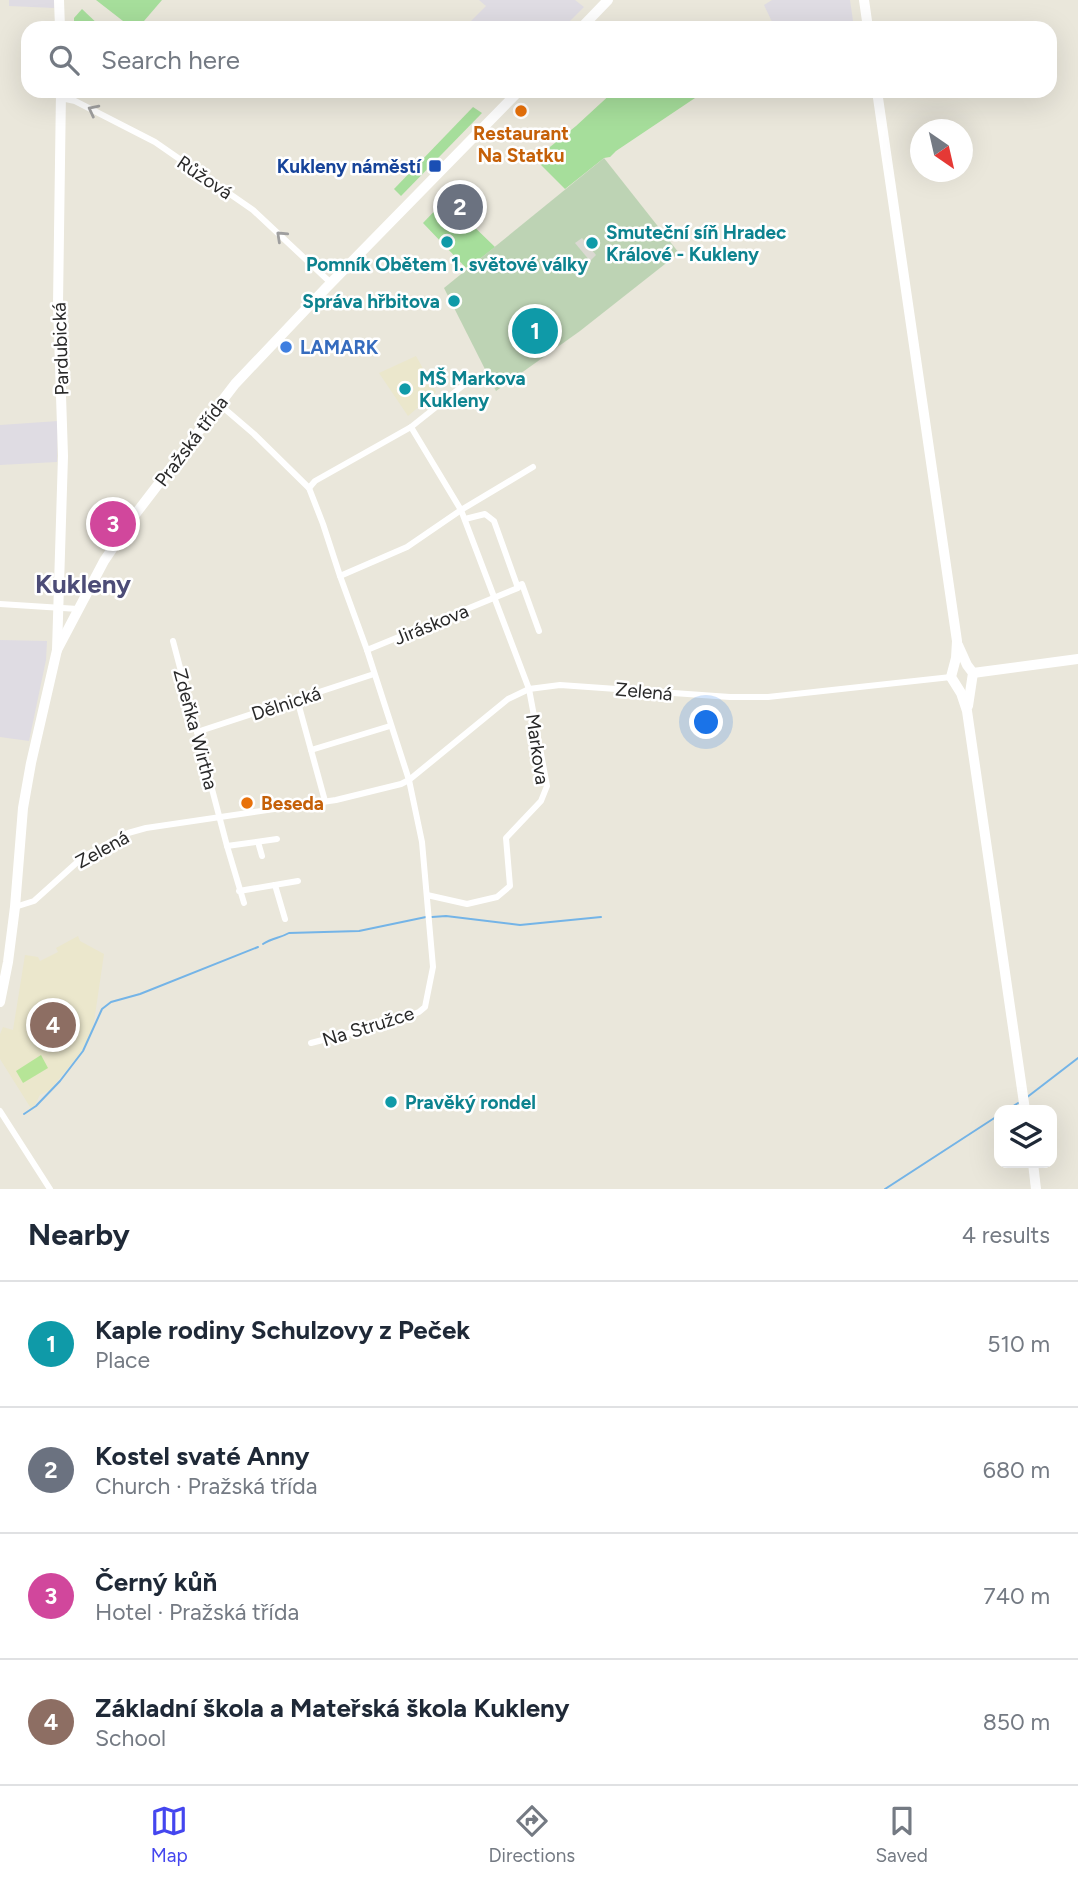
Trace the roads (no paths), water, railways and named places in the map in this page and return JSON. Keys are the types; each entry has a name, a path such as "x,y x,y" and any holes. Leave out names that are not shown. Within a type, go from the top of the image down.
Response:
{"street":[{"path":"59,0 60,21"},
{"path":"588,21 608,0"},
{"path":"864,0 867,21"},
{"name":"Pardubická","path":"58,650 63,459 58,304 61,98"},
{"name":"Růžová","path":"69,98 155,142 253,209 331,283"},
{"name":"Pražská třída","path":"0,1002 15,907 23,808 58,650 117,540 219,404 255,362 512,98"},
{"path":"878,98 957,641 953,676 967,711 1024,1103"},
{"path":"309,488 315,481 411,427 465,384"},
{"path":"219,404 309,488 367,650 409,780 422,842 427,895"},
{"name":"Markova","path":"411,427 465,519 529,689 547,786 541,801 506,838 510,886 497,897 467,904 427,895"},
{"path":"341,578 407,547 461,510 533,467"},
{"path":"465,519 485,514 494,521 518,589 494,598"},
{"path":"517,586 522,584 539,631"},
{"name":"Jiráskova","path":"367,650 494,598"},
{"path":"0,604 78,609"},
{"name":"Zdeňka Wirtha","path":"173,641 244,903"},
{"path":"957,641 970,673 967,711"},
{"path":"953,676 957,665 970,673 1078,659"},
{"path":"953,676 964,685 970,673"},
{"name":"Dělnická","path":"197,732 374,674"},
{"name":"Zelená","path":"15,907 31,903 75,862 128,833 394,787 409,780 501,705 529,689 560,685 768,697 953,676"},
{"path":"297,699 325,801"},
{"path":"312,750 390,726"},
{"path":"227,846 277,839"},
{"path":"258,842 262,856"},
{"path":"239,891 298,881"},
{"path":"275,885 285,919"},
{"name":"Na Stružce","path":"311,1043 413,1016 425,1007 433,967 427,895"},
{"path":"0,1111 50,1189"},
{"path":"1033,1168 1036,1189"}],"waterway":[{"path":"432,917 446,916 520,925 601,917"},
{"path":"263,944 289,933 359,931 426,917"},
{"path":"24,1114 36,1106 60,1081 83,1051 102,1009 111,1002 140,994 258,947"},
{"path":"1026,1098 1078,1058"},
{"path":"885,1189 994,1118"}],"place":[{"name":"Restaurant Na Statku","path":"521,111"},
{"name":"Kukleny náměstí","path":"435,166"},
{"name":"Kostel svaté Anny","path":"460,207"},
{"name":"Pomník Obětem 1. světové války","path":"447,242"},
{"name":"Smuteční síň Hradec Králové - Kukleny","path":"592,243"},
{"name":"Správa hřbitova","path":"454,301"},
{"name":"Kaple rodiny Schulzovy z Peček","path":"535,331"},
{"name":"LAMARK","path":"286,347"},
{"name":"MŠ Markova Kukleny","path":"405,389"},
{"name":"Černý kůň","path":"113,524"},
{"name":"Beseda","path":"247,803"},
{"name":"Základní škola a Mateřská škola Kukleny","path":"53,1025"},
{"name":"Pravěký rondel","path":"391,1102"}],"district":[{"name":"Kukleny","path":"83,584"}]}
